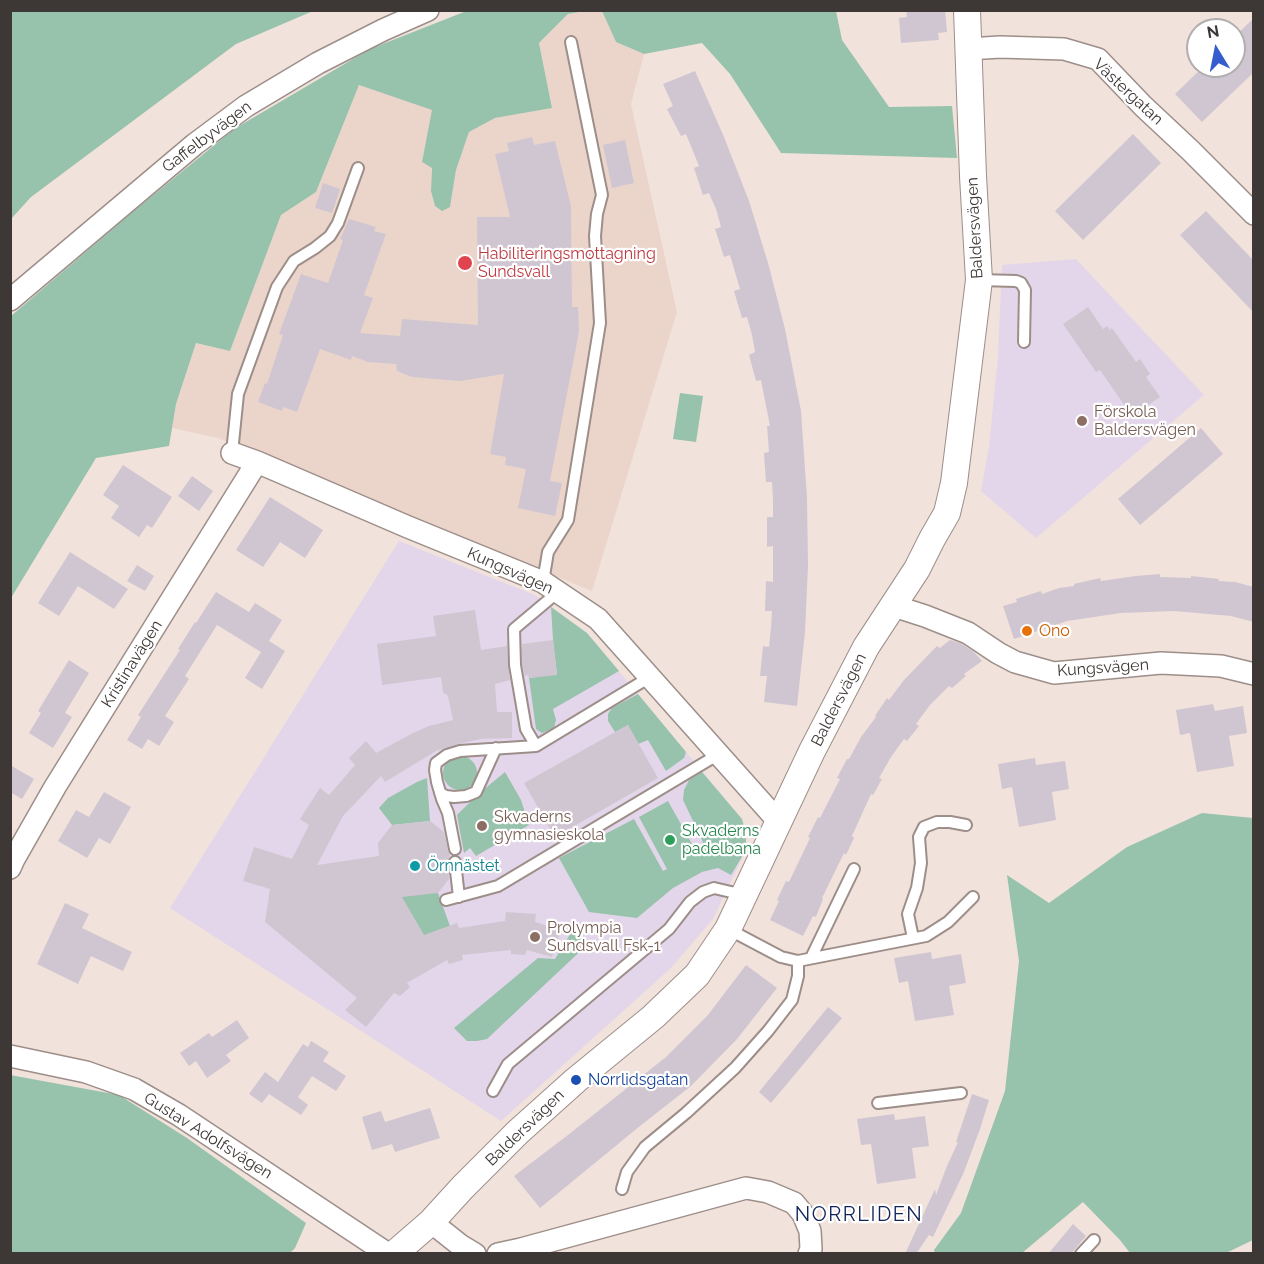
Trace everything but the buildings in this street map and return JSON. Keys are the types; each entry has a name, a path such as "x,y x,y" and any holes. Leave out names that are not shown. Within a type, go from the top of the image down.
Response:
{"street":[{"name":"Gaffelbyvägen","path":"10,300 195,144 246,106 318,63 428,10"},
{"name":"Baldersvägen","path":"394,1254 430,1222 518,1132 576,1080 653,1017 697,975 728,929 812,751 866,647 917,569 947,513 954,483 979,280 966,10"},
{"name":"Västergatan","path":"968,49 1000,47 1064,49 1098,59 1254,214"},
{"name":"Kungsvägen","path":"232,453 551,587 598,619 779,822"},
{"name":"Kristinavägen","path":"10,868 55,787 257,462"},
{"name":"Kungsvägen","path":"894,606 968,633 1015,662 1054,673 1161,663 1221,666 1254,674"},
{"name":"Gustav Adolfsvägen","path":"10,1056 86,1072 134,1089 189,1122 388,1254"},
{"path":"498,1254 746,1188 768,1192 794,1203 803,1214 810,1231 809,1254"},
{"path":"430,1222 475,1254"}],"lane":[{"path":"536,746 526,729 515,664 514,629 551,587 549,552 568,520 600,323 595,237 597,214 602,195 571,42"},
{"path":"232,453 238,394 277,287 294,261 330,236 338,222 358,168"},
{"path":"979,280 1022,283 1026,290 1024,342"},
{"path":"455,849 448,813 440,793 435,770 436,763 447,755 459,751 536,746 650,677"},
{"path":"440,793 454,797 476,792 496,748"},
{"path":"446,900 498,886 719,754"},
{"path":"913,938 908,914 919,880 921,863 919,837 924,827 937,822 966,825"},
{"path":"455,862 459,897"},
{"path":"811,958 854,869"},
{"path":"493,1091 508,1064 669,929 690,902 703,892 714,888 744,897"},
{"path":"728,929 781,957 798,961 926,936 948,922 973,897"},
{"path":"622,1189 627,1172 645,1147 735,1068 792,1000 798,976 798,961"},
{"path":"878,1103 961,1093"},
{"path":"1081,1254 1094,1240"}],"shaded area":[{"name":"Habiliteringsmottagning Sundsvall","path":"602,11 616,42 644,54 631,104 677,312 592,591 218,438 172,428 176,404 196,343 230,351 281,215 316,192 359,85 433,110 422,162 432,167 431,191 435,206 450,207 456,170 469,132 495,118 552,108 539,43 568,14"},
{"name":"Förskola Baldersvägen","path":"1076,259 1204,395 1036,538 981,491 989,447 998,356 1002,265"},
{"name":"Skvaderns gymnasieskola","path":"399,541 535,595 587,633 742,819 746,834 746,850 713,919 671,968 501,1121 170,908"}],"green space":[{"path":"11,10 313,11 236,44 31,197 11,219"},
{"path":"469,10 585,11 568,14 539,43 552,108 495,118 469,132 456,170 450,207 442,211 435,206 431,191 432,168 422,162 432,110 359,85 316,192 281,215 230,351 196,343 176,404 169,446 96,458 11,598 11,316 234,129 370,49"},
{"path":"602,11 836,11 842,40 889,107 952,106 957,158 781,153 730,74 702,43 644,54 616,42"},
{"path":"680,393 703,396 696,442 673,439"},
{"path":"551,607 587,633 619,671 553,709 556,720 554,728 542,733 536,729 529,678 557,674"},
{"path":"638,694 686,752 684,758 666,771 648,740 638,744 628,725 615,732 608,721 608,714 612,708"},
{"path":"460,756 472,761 477,773 472,785 460,790 448,785 443,773 448,761"},
{"path":"505,772 521,800 529,825 476,856 470,848 464,853 457,815"},
{"path":"702,772 742,819 746,834 746,850 731,875 718,868 702,872 673,888 637,918 589,912 559,858 634,819 663,871 667,869 639,817 668,801 697,853 703,842 683,800 684,790 689,780"},
{"path":"427,778 430,821 392,825 379,808 388,798"},
{"path":"1202,813 1253,818 1253,1240 1226,1253 1130,1253 1083,1202 1022,1253 935,1253 934,1250 961,1213 1005,1091 1019,961 1007,875 1049,903 1127,847"},
{"path":"393,892 438,893 450,926 390,956"},
{"path":"572,931 590,942 487,1039 467,1041 454,1028 538,958 555,959"},
{"path":"10,1075 119,1095 187,1138 306,1223 295,1248 289,1254 11,1253"}],"place":[{"name":"Habiliteringsmottagning Sundsvall","path":"465,263"},
{"name":"Förskola Baldersvägen","path":"1082,421"},
{"name":"Ono","path":"1027,631"},
{"name":"Skvaderns gymnasieskola","path":"482,826"},
{"name":"Skvaderns padelbana","path":"670,840"},
{"name":"Örnnästet","path":"415,866"},
{"name":"Prolympia Sundsvall Fsk-1","path":"535,937"},
{"name":"Norrlidsgatan","path":"576,1080"}],"district":[{"name":"NORRLIDEN","path":"859,1215"}]}
